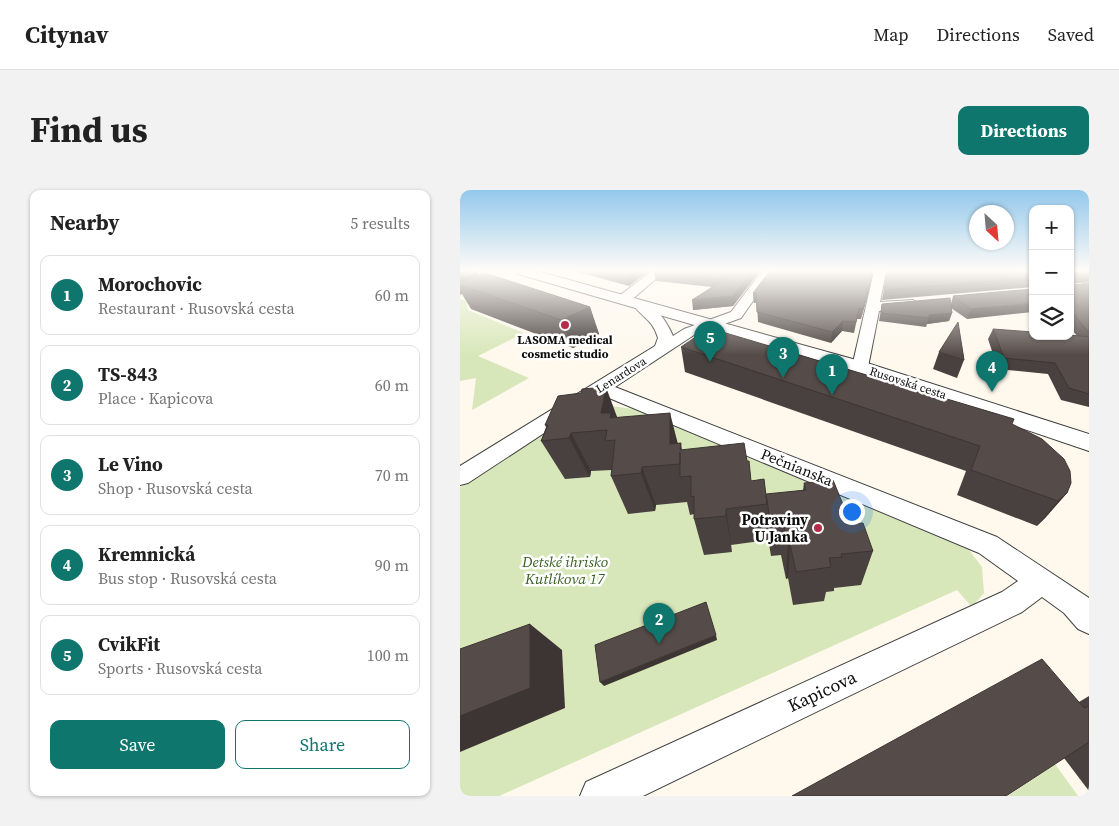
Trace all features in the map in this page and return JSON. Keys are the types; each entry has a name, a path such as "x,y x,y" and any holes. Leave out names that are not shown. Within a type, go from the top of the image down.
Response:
{"street":[{"name":"Rusovská cesta","path":"625,299 860,367 1089,443"},
{"name":"Lenardova","path":"460,477 689,332 728,319 740,311 748,299"},
{"path":"860,367 875,299"},
{"path":"873,307 930,302"},
{"path":"640,304 661,323 666,338 662,349 722,339 773,342"},
{"name":"Pečnianska","path":"601,388 988,545 1074,603 1089,619"},
{"name":"Kapicova","path":"600,796 1012,602 1041,581"}],"green space":[{"path":"461,299 466,301 468,310 524,333 478,356 529,378 472,410 476,378 460,381"},
{"name":"Detské ihrisko Kutlíkova 17","path":"604,405 633,409 969,550 982,567 984,593 972,607 957,590 499,796 460,796 460,487 576,411"},
{"path":"1055,764 1078,796 1008,796"}],"building":[{"path":"501,299 566,299 590,307 561,320"},
{"path":"756,299 866,299 863,309 859,308 856,322 843,321 832,332 757,312"},
{"path":"950,299 952,313 929,315 929,318 881,313 882,304"},
{"path":"958,299 1029,299 1029,303 971,309"},
{"path":"1074,299 1089,299 1089,333 1074,314"},
{"path":"958,322 964,360 939,352"},
{"path":"709,328 1014,419 1012,424 1042,439 1064,459 1070,471 1071,483 1067,493 1058,501 971,470 980,446 681,347"},
{"path":"993,329 1029,332 1029,340 1074,340 1074,335 1089,337 1089,394 1069,388 1055,363 1004,358"},
{"path":"606,387 601,413 611,413 610,418 670,413 670,444 681,443 680,450 744,443 747,461 749,461 751,481 764,479 767,504 726,509 726,516 694,519 694,496 691,497 691,476 680,477 680,464 642,467 641,473 611,476 615,440 605,441 607,430 571,433 569,438 541,441 548,425 545,425 558,396 581,393 582,389"},
{"path":"833,480 851,524 863,523 873,551 841,554 842,557 829,558 831,567 796,572 782,519 770,520 766,494 806,490 804,483"},
{"path":"706,602 716,635 600,682 595,645"},
{"path":"530,624 530,688 460,716 460,649"},
{"path":"1042,659 1084,708 1089,706 1089,742 1006,796 792,796"}],"place":[{"name":"LASOMA medical cosmetic studio","path":"565,325"},
{"name":"CvikFit","path":"710,362"},
{"name":"Le Vino","path":"783,378"},
{"name":"Kremnická","path":"992,392"},
{"name":"Morochovic","path":"832,395"},
{"name":"Potraviny U Janka","path":"818,528"},
{"name":"TS-843","path":"659,644"}]}
